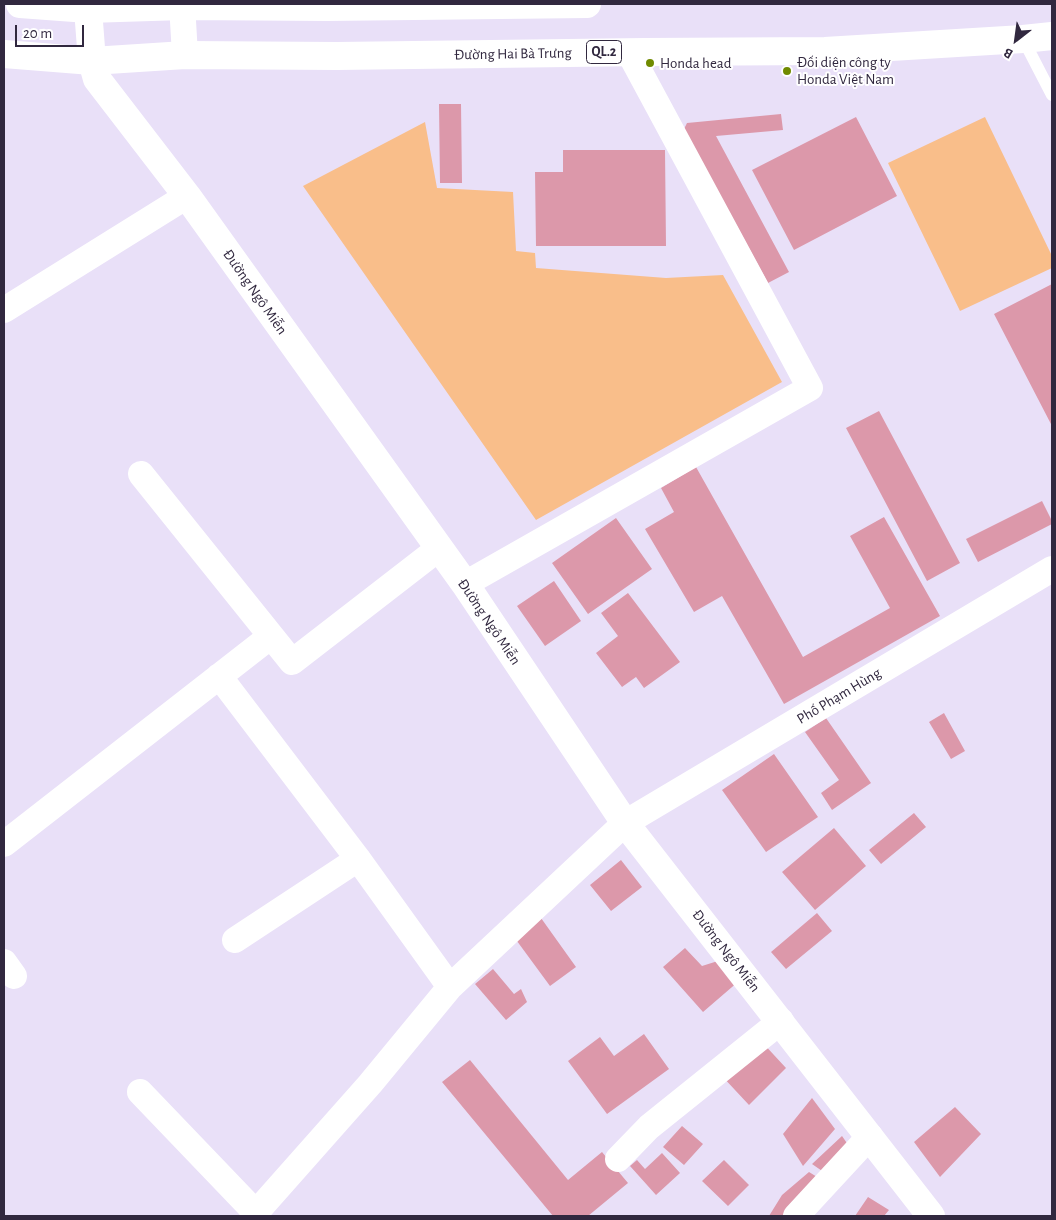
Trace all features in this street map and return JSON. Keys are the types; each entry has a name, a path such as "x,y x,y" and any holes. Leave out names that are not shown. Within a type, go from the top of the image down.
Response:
{"main road":[{"path":"30,4 88,9 182,5 587,4"},
{"name":"Đường Ngô Miễn","path":"88,9 92,61 97,79 187,196 438,549 465,584 625,823 931,1216"},
{"name":"Đường Hai Bà Trưng","path":"4,54 92,61 185,55 337,56 825,51 1052,36"}],"street":[{"path":"182,5 185,55"},
{"path":"1022,39 1052,44"},
{"path":"465,584 810,388 630,52"},
{"path":"4,310 187,196"},
{"path":"141,474 292,662 438,549"},
{"name":"Phố Phạm Hùng","path":"255,1215 370,1084 450,987 625,823 1052,569"},
{"path":"4,844 271,636"},
{"path":"219,676 358,859 450,987"},
{"path":"235,940 358,859"},
{"path":"618,1159 649,1127 781,1021"},
{"path":"140,1092 255,1215"},
{"path":"796,1216 870,1136"}],"lane":[{"path":"1022,39 1052,95"}],"shaded area":[{"path":"985,117 1052,256 1052,268 960,311 888,163"},
{"path":"425,122 437,188 513,192 516,251 535,253 536,268 666,278 723,275 782,382 536,520 303,186"}],"building":[{"path":"439,104 461,104 462,183 440,183"},
{"path":"781,114 783,130 716,136 789,272 768,283 684,129 687,123"},
{"path":"856,117 897,196 794,250 752,170"},
{"path":"563,150 665,150 666,246 536,246 535,172 563,172"},
{"path":"1052,284 1052,426 994,314"},
{"path":"879,411 960,563 927,581 846,428"},
{"path":"696,467 803,657 890,608 850,536 884,517 940,616 784,704 722,596 694,612 645,529 674,512 661,488"},
{"path":"1042,501 1052,524 978,562 966,539"},
{"path":"616,518 652,569 588,614 552,563"},
{"path":"554,581 581,621 545,646 517,606"},
{"path":"628,593 680,662 644,688 636,677 622,687 596,653 618,636 601,613"},
{"path":"944,713 965,751 951,759 929,722"},
{"path":"826,718 871,783 832,810 821,793 839,780 805,732"},
{"path":"774,754 818,817 766,852 722,790"},
{"path":"914,813 926,827 881,864 869,850"},
{"path":"834,828 866,866 815,910 782,872"},
{"path":"621,860 642,887 611,911 590,885"},
{"path":"817,913 832,931 786,969 771,952"},
{"path":"541,918 576,967 550,986 514,937"},
{"path":"685,948 702,966 721,960 739,981 703,1012 663,967"},
{"path":"493,969 514,994 521,989 527,1002 506,1020 475,984"},
{"path":"644,1034 669,1069 607,1114 568,1061 600,1037 614,1056"},
{"path":"761,1041 786,1068 749,1105 721,1075"},
{"path":"470,1060 568,1180 602,1152 628,1183 588,1216 553,1216 442,1082"},
{"path":"812,1098 835,1129 803,1166 783,1134"},
{"path":"955,1107 981,1134 940,1177 914,1142"},
{"path":"682,1126 703,1144 684,1165 663,1147"},
{"path":"842,1136 851,1149 825,1173 812,1164"},
{"path":"662,1153 680,1173 656,1195 630,1166 637,1160 645,1169"},
{"path":"724,1160 749,1185 728,1206 702,1181"},
{"path":"809,1172 822,1180 805,1216 769,1216 782,1195"},
{"path":"868,1197 889,1210 884,1216 855,1216"}],"place":[{"name":"Honda head","path":"650,63"},
{"name":"Đối diện công ty Honda Việt Nam","path":"787,71"}]}
